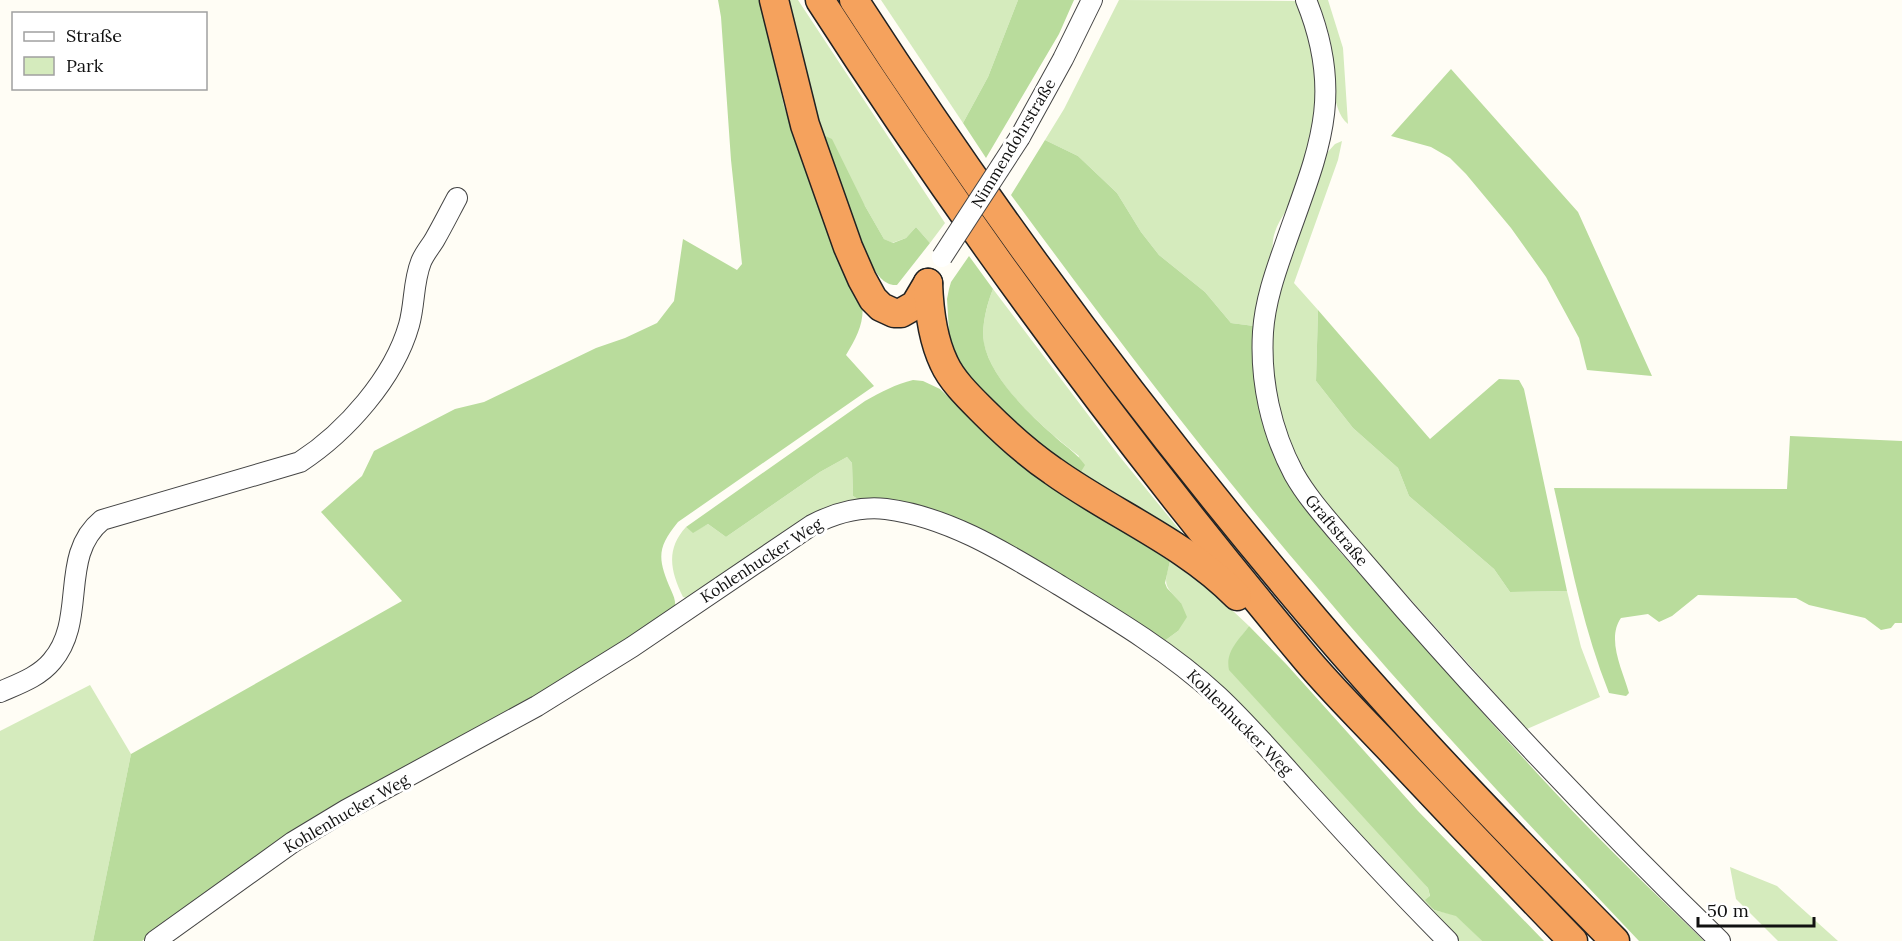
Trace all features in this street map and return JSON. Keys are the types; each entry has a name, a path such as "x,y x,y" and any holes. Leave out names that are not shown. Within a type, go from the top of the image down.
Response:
{"highway":[{"path":"774,0 804,125 848,247 862,279 881,307 894,313 901,313 915,305 928,283"},
{"path":"820,0 889,107 996,261 1090,389 1297,648 1573,941"},
{"path":"854,0 921,102 1023,247 1114,370 1227,515 1317,622 1409,725 1526,851 1615,941"},
{"path":"873,0 921,102"},
{"path":"928,283 930,316 938,350 945,366 975,403 1005,433 1053,471 1208,569 1260,622 1350,706"}],"street":[{"name":"Nimmendohrstraße","path":"928,283 942,257 1020,137 1092,0"},
{"name":"Graftstraße","path":"1306,0 1315,21 1327,84 1323,126 1311,171 1274,278 1263,332 1265,388 1273,424 1283,450 1295,475 1321,513 1432,640 1589,809 1720,941"},
{"path":"0,692 33,677 51,663 62,647 69,631 78,556 91,529 102,520 300,462 320,449 334,436 371,395 391,368 410,322 421,261 457,198"},
{"name":"Kohlenhucker Weg","path":"155,941 293,842 346,810 537,706 632,647 812,525 844,511 874,508 915,515 984,542 1116,619 1171,656 1243,720 1346,835 1448,941"}],"green space":[{"path":"718,0 760,0 784,106 801,158 862,301 863,309 859,329 846,355 874,386 678,522 666,540 661,554 675,609 582,671 249,862 142,941 93,941 131,754 402,601 321,512 362,476 374,451 455,409 484,402 596,348 657,323 674,301 683,239 737,270 742,264"},
{"path":"781,0 798,0 945,223 930,243 916,227 906,238 892,243 884,239 865,206 816,140"},
{"path":"881,0 1018,0 988,77 963,123"},
{"path":"1018,0 1074,0 1059,34 986,158 963,123 988,77"},
{"path":"1119,0 1296,1 1311,50 1315,98 1314,123 1303,171 1292,201 1274,235 1269,273 1254,326 1231,323 1205,292 1159,255 1141,232 1117,193 1078,156 1045,140 1064,109"},
{"path":"1317,0 1328,0 1343,48 1348,124 1342,117 1335,98 1331,44"},
{"path":"1451,69 1578,212 1652,376 1587,370 1579,338 1546,277 1511,228 1466,174 1450,158 1431,147 1391,136"},
{"path":"825,136 832,139 884,239 893,243 906,238 916,227 930,243 897,285 888,284 871,264 816,140"},
{"path":"1045,140 1078,156 1117,193 1141,232 1159,255 1205,292 1231,323 1254,326 1255,382 1267,437 1282,471 1308,512 1540,777 1601,841 1704,941 1639,941 1511,806 1428,714 1267,528 1155,387 1011,195"},
{"path":"1342,141 1338,160 1294,283 1318,310 1316,381 1353,428 1398,468 1409,496 1494,569 1510,592 1567,591 1581,647 1600,697 1527,729 1334,514 1310,483 1287,438 1273,388 1271,332 1279,285 1326,154 1335,144"},
{"path":"969,256 993,289 985,316 983,337 994,368 1021,404 1074,452 1085,465 1079,475 1070,473 975,390 950,348 947,299 949,289 951,282"},
{"path":"993,289 1120,457 1187,539 1070,473 1079,456 1037,420 1009,391 990,360 984,344 983,330"},
{"path":"1318,310 1430,439 1499,379 1519,380 1524,389 1567,591 1510,592 1494,569 1409,496 1398,468 1353,428 1316,381"},
{"path":"913,380 923,381 940,389 985,432 1055,490 1170,561 1165,583 1181,603 1187,617 1178,631 1163,642 1069,583 863,502 853,496 852,463 847,457 820,472 726,537 708,524 693,533 686,527 865,401"},
{"path":"1790,436 1902,441 1902,623 1895,623 1891,628 1881,630 1865,618 1809,605 1796,598 1698,595 1672,616 1659,622 1648,614 1621,618 1615,635 1615,645 1629,693 1626,696 1609,693 1584,617 1554,488 1787,489"},
{"path":"847,457 852,463 853,496 863,502 689,599 683,597 675,579 672,561 675,544 686,527 693,532 708,524 726,537 820,472"},
{"path":"1170,561 1216,595 1249,626 1233,648 1428,888 1433,910 1456,915 1482,941 1456,941 1163,642 1178,631 1181,603 1166,584"},
{"path":"1249,626 1418,811 1544,941 1482,941 1456,916 1434,910 1425,900 1430,896 1428,888 1229,670 1231,651"},
{"path":"90,685 131,754 93,941 0,941 0,731"},
{"path":"1730,867 1777,886 1838,941 1778,941 1736,899"}]}
